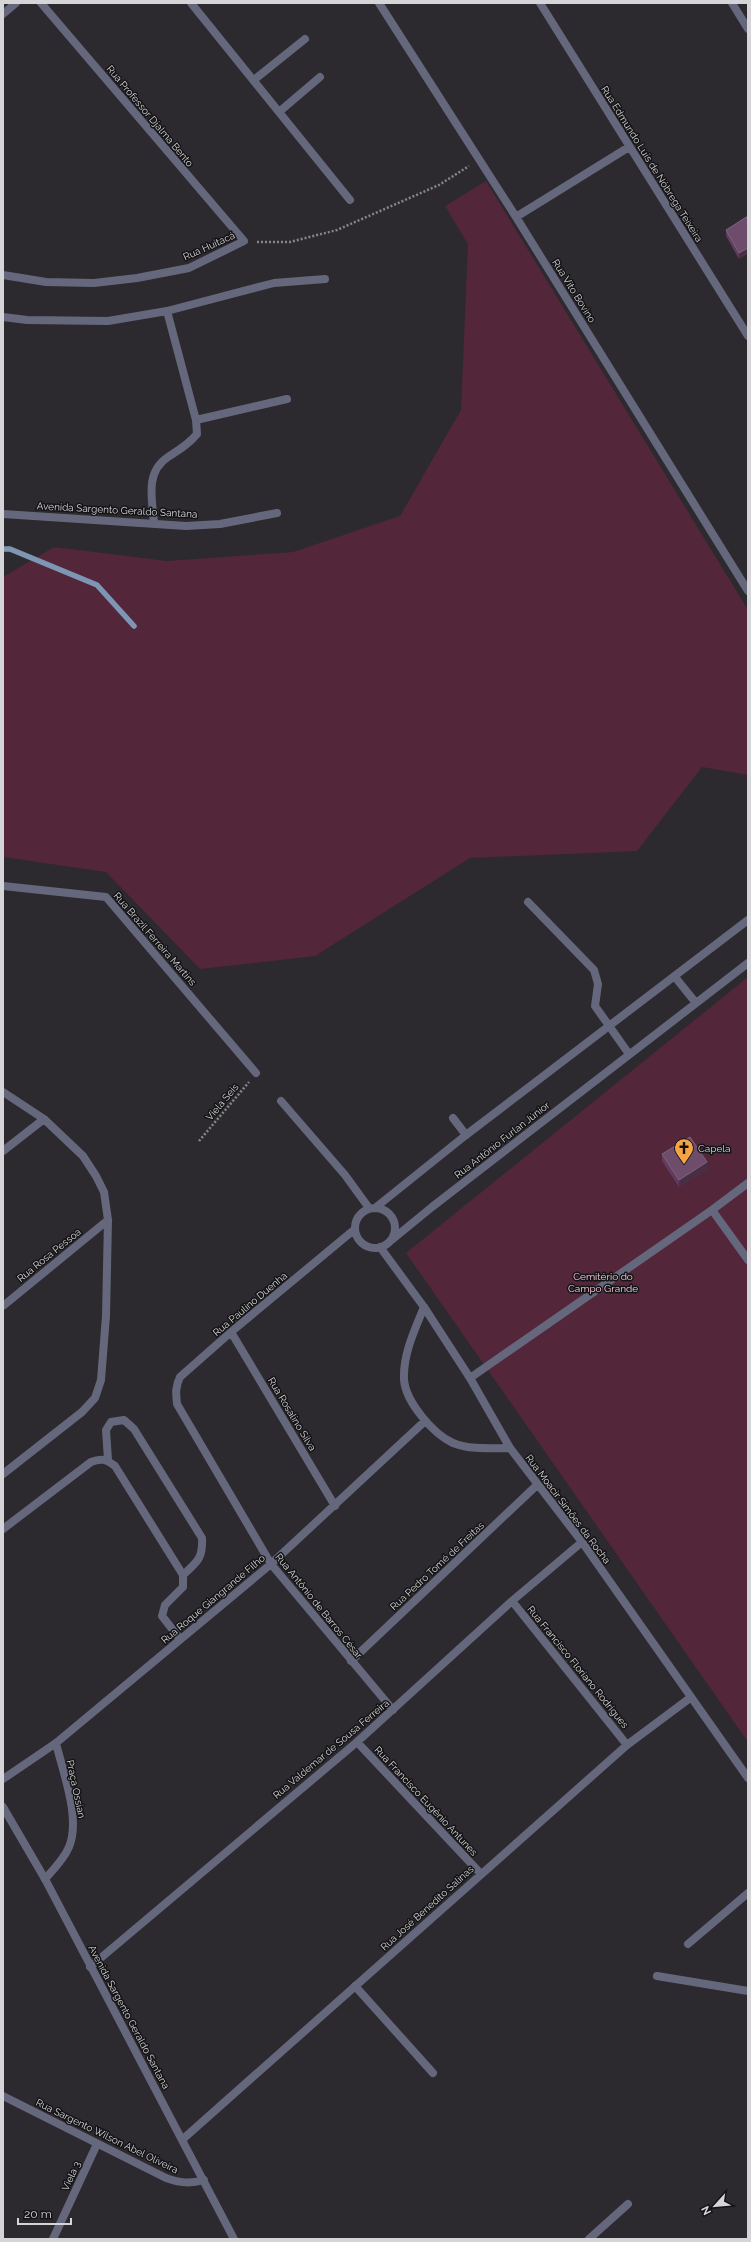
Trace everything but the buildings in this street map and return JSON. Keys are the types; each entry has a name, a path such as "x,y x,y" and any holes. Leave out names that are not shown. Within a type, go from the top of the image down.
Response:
{"street":[{"path":"3,14 16,3"},
{"path":"191,3 350,200"},
{"name":"Rua Vito Bovino","path":"379,3 478,160 516,217 748,591"},
{"name":"Rua Edmundo Luís de Nóbrega Teixeira","path":"540,3 748,336"},
{"path":"732,3 748,29"},
{"name":"Rua Professor Djalma Bento","path":"44,4 244,241"},
{"path":"254,80 305,38"},
{"path":"279,112 320,77"},
{"path":"516,217 629,147"},
{"name":"Rua Huitacá","path":"3,275 54,282 94,283 137,278 189,268 244,241"},
{"path":"3,316 27,320 108,321 167,311 274,283 325,279"},
{"path":"154,523 153,473 163,461 191,443 197,434 196,420 167,311"},
{"path":"196,420 287,399"},
{"name":"Avenida Sargento Geraldo Santana","path":"3,514 186,526 220,524 277,513"},
{"name":"Rua Brazil Ferreira Martins","path":"3,886 106,897 256,1073"},
{"path":"528,902 594,970 598,984 595,1006 629,1054"},
{"path":"281,1101 372,1208 386,1211 394,1221 394,1233 388,1243 380,1247 371,1248 363,1244 357,1237 355,1229 356,1220 361,1213 372,1208 748,920"},
{"name":"Rua Antônio Furlan Júnior","path":"388,1243 629,1054 748,963"},
{"path":"675,977 696,1003"},
{"path":"3,1092 44,1119 83,1156 104,1192 108,1220 106,1316 101,1380 95,1398 82,1412 3,1474"},
{"path":"453,1118 466,1135"},
{"path":"3,1151 44,1119"},
{"path":"470,1378 712,1210 748,1183"},
{"path":"712,1210 748,1260"},
{"name":"Rua Rosa Pessoa","path":"3,1306 108,1220"},
{"name":"Rua Paulino Duenha","path":"177,1404 176,1384 180,1378 231,1332 355,1229"},
{"name":"Rua Moacir Simões da Rocha","path":"380,1247 424,1306 470,1378 510,1448 582,1542 690,1698 748,1778"},
{"path":"424,1306 412,1336 406,1358 404,1380 408,1394 425,1421 452,1442 474,1448 510,1448"},
{"name":"Rua Rosalino Silva","path":"231,1332 336,1506"},
{"name":"Rua Antônio de Barros César","path":"177,1404 271,1564 350,1661 393,1710"},
{"path":"108,1460 106,1430 111,1422 124,1420 134,1429 202,1538 203,1550 200,1559 183,1575"},
{"name":"Rua Roque Giangrande Filho","path":"3,1779 56,1743 271,1564 336,1506 425,1421"},
{"path":"3,1529 91,1462 98,1459 108,1460 115,1466 183,1575 183,1587 165,1605 162,1616 180,1639"},
{"name":"Rua Pedro Tomé de Freitas","path":"350,1661 537,1485"},
{"name":"Rua Valdemar de Sousa Ferreira","path":"90,1967 357,1742 512,1601 582,1542"},
{"name":"Rua Francisco Floriano Rodrigues","path":"512,1601 627,1746"},
{"name":"Rua José Benedito Salinas","path":"183,2138 627,1746 690,1698"},
{"name":"Rua Francisco Eugênio Antunes","path":"357,1742 481,1874"},
{"name":"Praça Ossian","path":"45,1878 62,1860 69,1847 74,1831 72,1813 56,1743"},
{"name":"Avenida Sargento Geraldo Santana","path":"3,1807 45,1878 90,1967 183,2138 234,2239"},
{"path":"688,1944 748,1893"},
{"path":"657,1976 748,1991"},
{"path":"355,1986 433,2073"},
{"name":"Rua Sargento Wilson Abel Oliveira","path":"3,2096 166,2178 187,2183 204,2180"},
{"name":"Viela 3","path":"53,2239 97,2144"},
{"path":"589,2239 628,2204"}],"path":[{"name":"Rua Huitacá","path":"244,241 290,242 338,230 439,185 478,160"},
{"name":"Viela Seis","path":"199,1141 256,1073"}],"green space":[{"path":"486,181 748,610 748,775 702,767 637,851 470,858 315,956 200,969 106,872 3,857 3,577 54,547 167,561 293,552 400,516 461,410 468,244 445,206"},
{"name":"Cemitério do Campo Grande","path":"748,977 748,1742 406,1253"}],"waterway":[{"path":"3,549 10,549 97,585 134,626"}],"place":[{"name":"Capela","path":"684,1165"}]}
